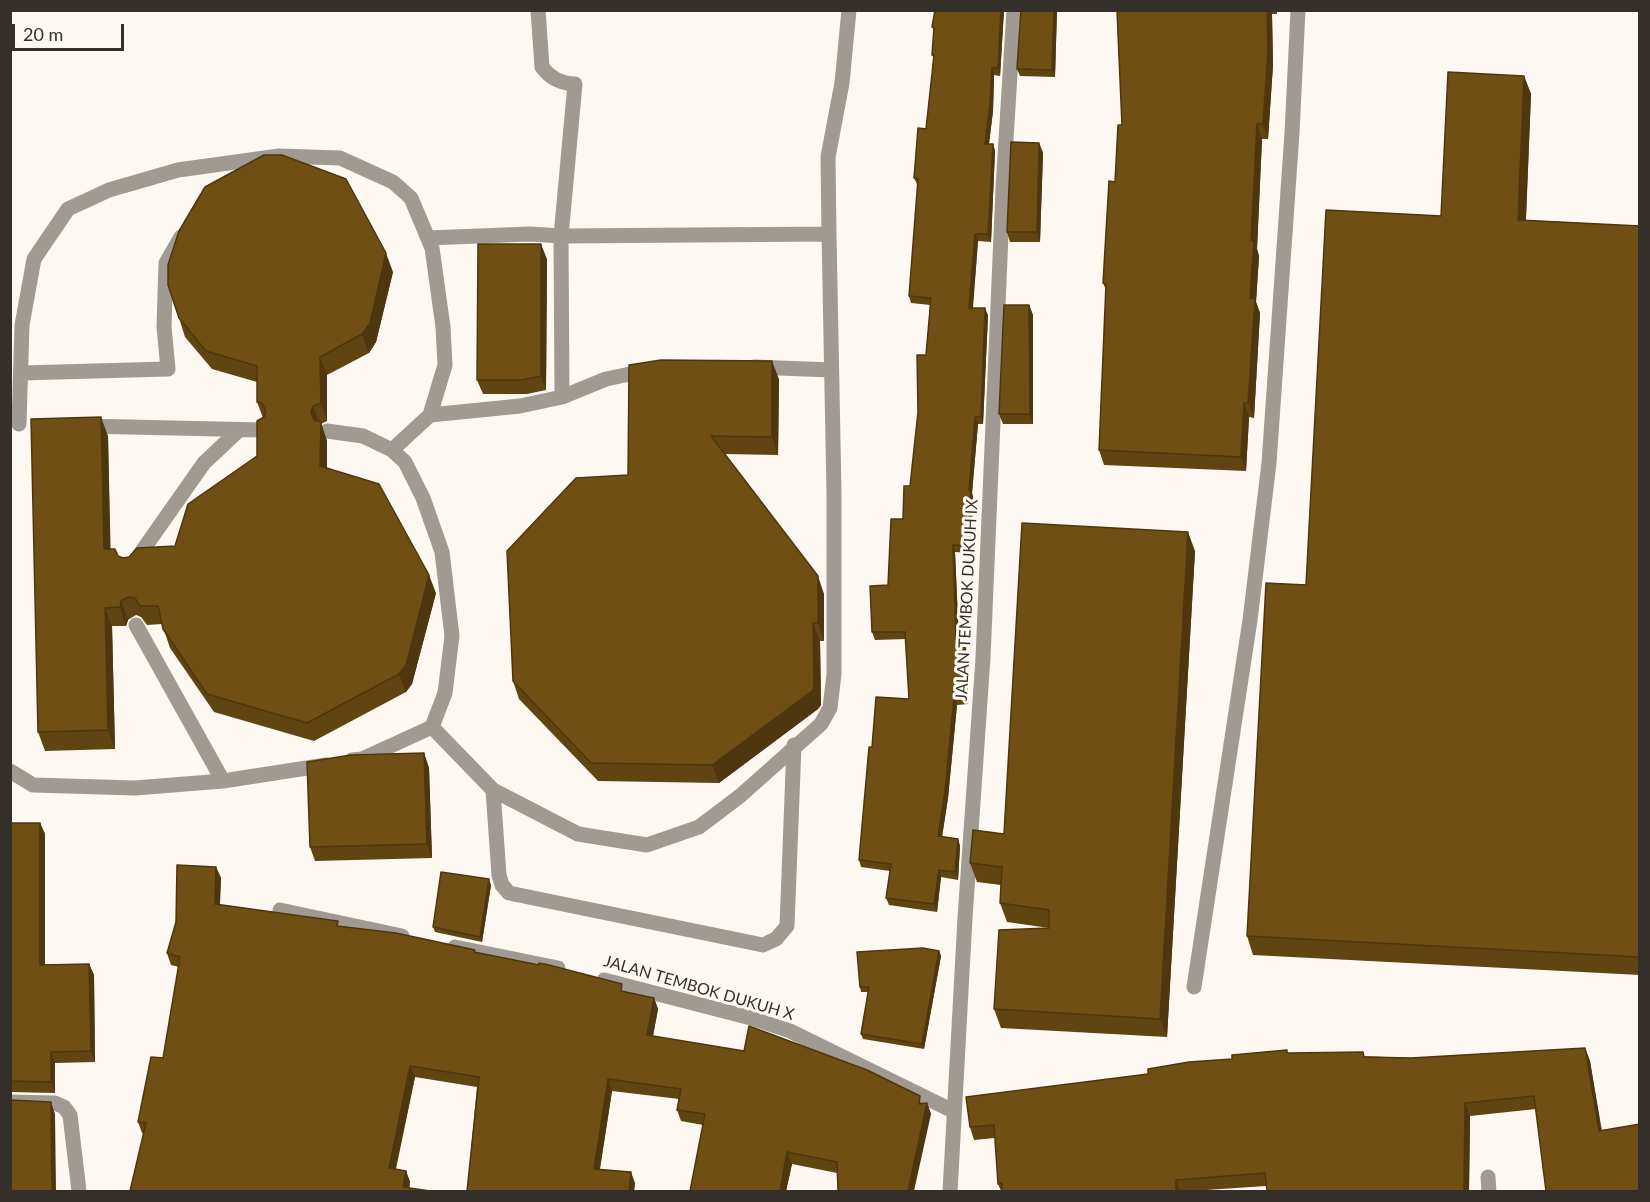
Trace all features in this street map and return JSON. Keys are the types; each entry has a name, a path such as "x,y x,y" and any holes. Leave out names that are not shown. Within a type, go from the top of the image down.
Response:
{"street":[{"path":"538,10 542,67 546,73 560,83 575,84 561,236 562,397"},
{"path":"432,727 493,790 578,834 646,844 699,827 740,796 794,745 821,724 830,708 832,686 834,494 828,157 842,83 849,10"},
{"name":"JALAN TEMBOK DUKUH IX","path":"950,1191 953,1111 983,658 1003,188 1014,10"},
{"path":"1194,987 1250,620 1269,463 1292,133 1298,10"},
{"path":"20,427 22,325 34,259 68,209 109,190 178,170 279,156 340,158 393,182 411,198 432,248 443,327 445,365 430,415 392,450"},
{"path":"212,184 224,165"},
{"path":"21,373 168,369 164,327 166,263 189,224"},
{"path":"428,238 530,234 561,236 829,234"},
{"path":"737,366 831,370"},
{"path":"430,415 501,409 562,397 606,380 668,368"},
{"path":"66,425 263,430"},
{"path":"131,567 204,463 239,430"},
{"path":"10,771 33,785 135,788 223,781 362,759 432,727 445,693 452,636 442,552 423,498 405,462 392,450 363,435 327,430"},
{"path":"136,625 223,781"},
{"path":"493,790 499,875 502,885 509,893 763,945 776,939 787,926 794,745"},
{"path":"280,910 418,939"},
{"name":"JALAN TEMBOK DUKUH X","path":"441,944 584,975 751,1018 790,1031 953,1111"},
{"path":"10,1102 55,1103 64,1107 70,1115 79,1191"}],"building":[{"path":"935,10 1001,10 998,68 992,68 985,144 993,144 988,234 975,234 969,308 985,308 981,417 975,417 969,490 971,490 968,546 953,545 956,639 964,638 965,697 954,697 945,791 938,836 958,839 955,872 939,870 934,904 886,898 891,864 859,860 876,697 909,699 905,632 872,632 870,586 888,585 891,519 903,519 904,486 910,486 918,412 917,355 926,355 931,298 909,296 918,179 914,178 918,128 926,129 934,55 932,55 934,27 932,27"},
{"path":"1021,10 1054,10 1052,70 1017,69"},
{"path":"1267,10 1268,50 1263,124 1257,124 1251,241 1254,241 1250,298 1255,299 1248,403 1244,403 1241,457 1099,450 1106,284 1103,283 1109,181 1115,182 1118,125 1122,125 1117,11"},
{"path":"1448,72 1524,76 1518,220 1640,226 1640,957 1247,936 1266,583 1306,585 1326,210 1441,216"},
{"path":"1011,142 1039,143 1037,232 1007,232"},
{"path":"264,155 282,155 346,179 386,253 370,323 362,334 320,357 321,403 313,406 311,412 314,420 321,422 320,466 379,484 429,575 406,665 399,674 307,723 207,694 163,629 158,606 140,606 135,598 129,597 121,601 120,607 105,608 108,730 38,732 31,419 101,417 104,549 115,549 118,556 123,558 129,557 137,548 175,546 188,504 257,456 257,421 264,417 266,411 262,403 257,402 257,366 206,351 179,318 168,285 168,265 179,231 205,187"},
{"path":"478,244 541,244 541,376 522,380 477,380"},
{"path":"1004,305 1029,305 1030,414 999,414"},
{"path":"661,360 772,361 772,437 711,436 818,576 818,623 813,623 814,687 812,691 712,765 591,763 513,681 507,551 576,478 628,475 629,365"},
{"path":"1022,523 1188,532 1160,1019 994,1009 999,930 1049,928 1049,910 1000,903 1002,867 970,863 973,830 1004,834"},
{"path":"424,753 427,844 310,847 307,762 351,755"},
{"path":"10,823 40,823 40,965 89,964 91,1051 51,1052 51,1082 10,1081"},
{"path":"177,865 216,867 215,904 338,921 337,926 396,933 475,950 474,952 549,965 622,984 621,991 654,998 647,1035 744,1051 749,1026 867,1070 920,1096 919,1104 927,1103 908,1191 838,1191 837,1162 787,1152 780,1191 690,1191 705,1114 677,1110 681,1089 608,1079 594,1169 631,1172 629,1191 467,1191 479,1077 410,1066 389,1168 406,1171 403,1187 430,1191 130,1191 146,1123 138,1122 151,1057 163,1058 180,957 167,953 176,922"},
{"path":"441,872 489,879 480,937 433,927"},
{"path":"923,948 939,951 922,1044 861,1034 869,987 860,987 857,952"},
{"path":"1585,1048 1599,1131 1640,1124 1640,1191 1546,1191 1534,1096 1465,1103 1464,1191 1267,1191 1265,1173 1176,1180 1176,1191 1002,1191 1002,1183 998,1184 994,1125 970,1127 966,1097 1148,1074 1148,1069 1189,1062 1232,1059 1232,1055 1287,1050 1287,1053 1363,1052 1364,1057 1411,1058"},
{"path":"10,1100 51,1102 52,1191 10,1191"}]}
